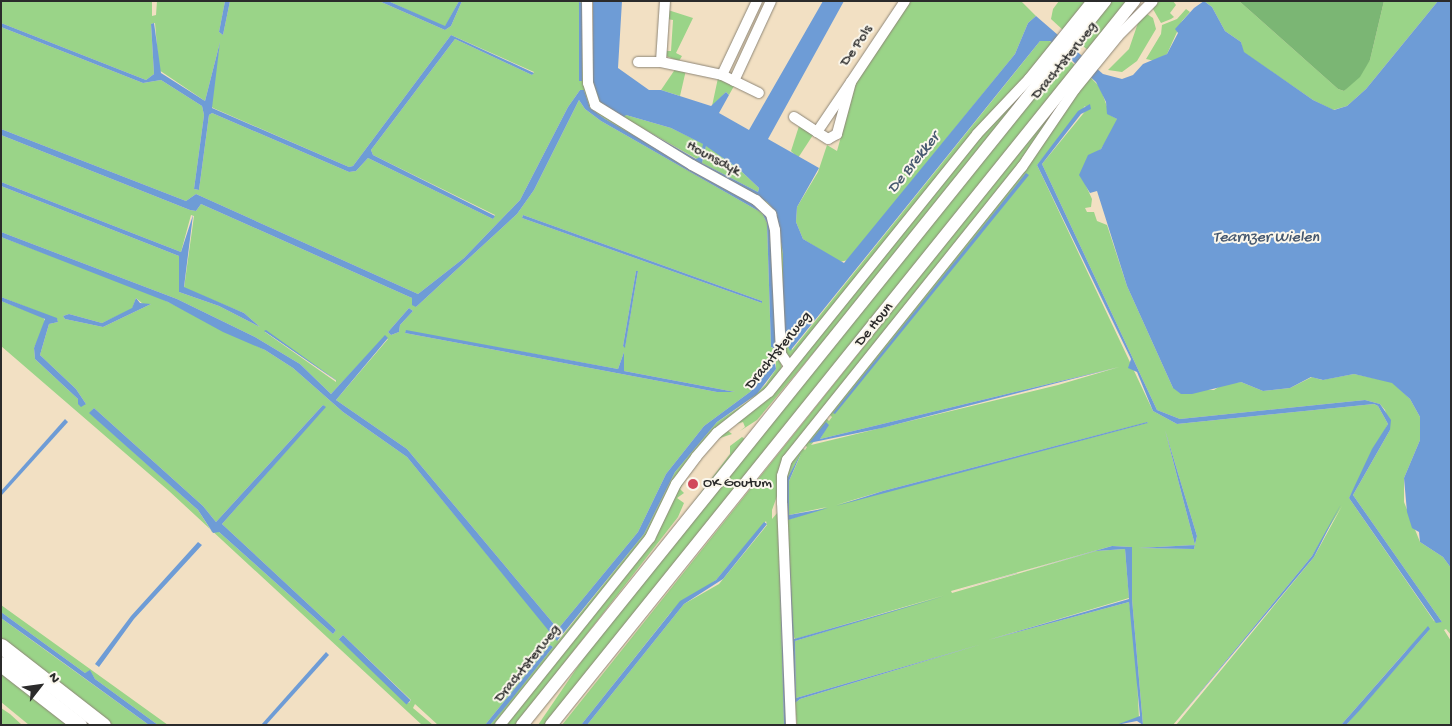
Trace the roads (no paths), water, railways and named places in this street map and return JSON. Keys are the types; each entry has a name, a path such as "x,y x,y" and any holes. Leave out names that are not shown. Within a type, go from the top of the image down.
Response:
{"highway":[{"path":"1,646 103,725"},
{"path":"1,664 79,725"}],"main road":[{"name":"Drachtsterweg","path":"522,725 1071,36 1105,1"},
{"name":"Drachtsterweg","path":"551,725 1083,72 1134,1"}],"street":[{"name":"Hounsdyk","path":"588,1 588,83 596,105 692,166 756,200 771,214 775,230 781,354 789,366"},
{"path":"661,62 665,1"},
{"path":"722,75 757,1"},
{"name":"De Pols","path":"817,132 905,1"},
{"name":"Drachtsterweg","path":"1071,36 1092,1"},
{"path":"1095,57 1153,1"},
{"path":"734,81 771,2"},
{"name":"Drachtsterweg","path":"500,725 646,544 676,484 696,457 725,425 763,399 977,134 1059,51"},
{"path":"638,62 661,62 722,75 759,93"},
{"name":"De Houn","path":"791,725 782,483 787,460 1022,167 1083,72"},
{"name":"De Pols","path":"794,117 828,139 836,137 851,82"}],"water":[{"path":"225,1 230,1 223,35 219,32"},
{"path":"379,1 388,1 445,26 459,1 462,1 451,26 445,30"},
{"name":"Tearnzer Wielen","path":"593,1 622,1 618,68 649,90 661,90 711,106 726,92 729,95 719,113 749,130 823,1 844,1 768,139 819,168 797,207 796,222 803,239 844,263 1015,54 1028,23 1036,16 1103,74 1122,79 1133,75 1143,64 1167,54 1178,33 1175,29 1194,8 1204,1 1212,7 1225,31 1241,42 1244,52 1313,100 1334,110 1347,106 1366,89 1438,1 1451,1 1451,568 1443,557 1420,542 1419,532 1412,528 1407,512 1404,478 1420,440 1420,417 1410,399 1392,383 1354,374 1323,380 1311,377 1290,388 1263,391 1241,382 1192,394 1181,394 1173,388 1127,286 1097,191 1090,193 1079,175 1088,155 1101,149 1117,119 1107,114 1106,102 1096,82 1050,41 1040,41 790,351 783,335 783,254 776,212 767,202 707,170 633,123 696,159 700,157 703,144 671,128 626,115 624,117 600,102 593,82","holes":["706,146 740,170 759,188 758,192 702,163"]},
{"path":"579,2 583,3 582,81 579,81"},
{"path":"1,23 146,80 154,74 151,24 154,23 161,73 205,101 220,42 212,108 349,167 353,166 451,35 534,73 532,75 455,39 371,150 373,155 495,216 493,219 368,158 356,171 349,172 212,113 209,115 199,190 194,189 204,115 202,106 161,80 143,83 1,27"},
{"path":"580,90 584,90 590,108 605,119 762,208 770,221 776,349 771,347 767,223 762,213 601,121 585,109 579,100 534,190 517,214 416,307 412,305 412,298 201,204 196,211 190,210 1,135 1,129 186,201 196,194 418,294 464,258 520,200 568,107"},
{"path":"1090,104 1091,109 1081,114 1042,164 1157,410 1180,419 1365,400 1380,404 1391,420 1390,430 1353,495 1442,622 1436,623 1349,498 1372,449 1388,424 1378,406 1374,404 1177,424 1153,411 1137,372 1128,368 1131,359 1037,165 1078,111"},
{"path":"1026,173 1029,175 835,414 833,413"},
{"path":"1,182 181,252 193,215 184,287 244,313 260,327 219,306 179,292 179,256 1,186"},
{"path":"523,215 762,301 762,303 522,218"},
{"path":"1,232 177,299 255,337 300,364 331,394 385,335 388,338 336,400 407,449 558,629 638,532 666,474 704,426 750,392 770,369 774,357 776,369 757,394 717,422 675,472 644,534 557,641 407,457 343,412 293,368 265,350 223,332 168,302 1,237"},
{"path":"636,271 638,271 625,348 623,346"},
{"path":"1,297 57,318 58,322 49,324 40,355 76,389 86,404 81,407 78,404 78,399 35,359 34,348 45,319 1,301"},
{"path":"136,298 140,303 151,304 103,327 65,319 63,316 69,314 102,323 132,308"},
{"path":"409,308 413,311 400,325 399,332 391,335 388,332"},
{"path":"266,330 336,380 337,381 264,331"},
{"path":"406,330 618,369 624,352 624,371 735,392 717,392 405,333"},
{"path":"1119,367 882,428 809,443 826,422 829,425 820,439"},
{"path":"323,405 326,407 222,524 336,630 333,634 219,532 213,533 198,510 89,413 94,408 203,506 216,522"},
{"path":"65,419 68,422 1,496 1,491"},
{"path":"1148,423 836,506 883,491"},
{"path":"1165,430 1197,536 1195,545"},
{"path":"801,453 789,481 789,515 828,508 788,520 786,481"},
{"path":"1341,504 1314,557 1173,725 1312,556"},
{"path":"778,519 787,725 784,725"},
{"path":"764,522 767,524 723,579 684,604 587,725 581,725 680,601 716,580"},
{"path":"788,526 794,639 945,596 795,641 796,698 982,644 800,699 795,703 794,725"},
{"path":"198,542 202,545 134,619 99,667 95,664 131,616"},
{"path":"1195,545 1194,549 1138,548"},
{"path":"1112,546 1132,547 1132,599 1143,725 1137,721 1116,725 1140,716 1129,602 988,640 1129,599 1125,549 1096,551 951,592"},
{"path":"1,612 85,673 90,670 95,679 158,725 149,725 1,618"},
{"path":"1428,626 1430,629 1359,711 1346,725 1341,725"},
{"path":"343,635 411,700 406,705 339,639"},
{"path":"550,645 553,647 507,705 490,725 485,725"},
{"path":"326,652 329,655 266,725 261,725"}],"place":[{"name":"OK Goutum","path":"693,484"}],"water label":[{"name":"De Brekker","path":"915,164"}]}
